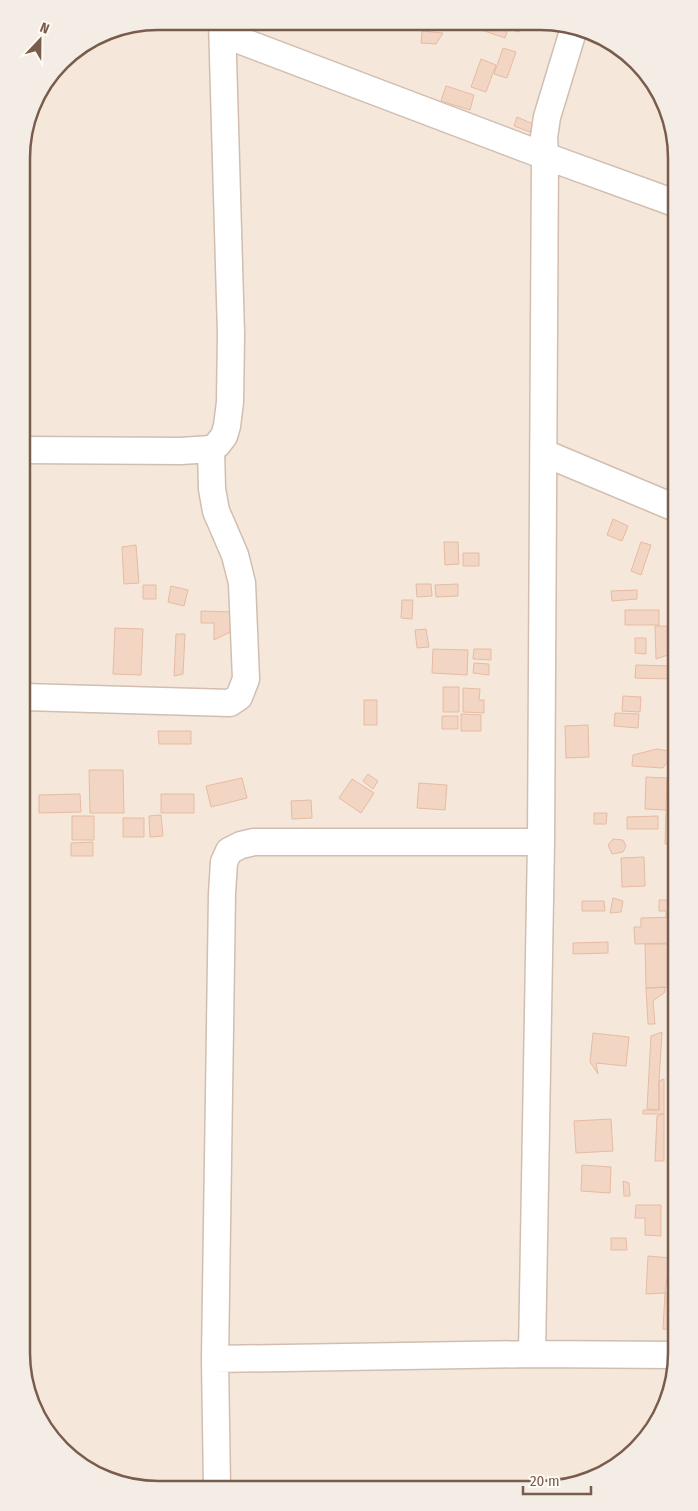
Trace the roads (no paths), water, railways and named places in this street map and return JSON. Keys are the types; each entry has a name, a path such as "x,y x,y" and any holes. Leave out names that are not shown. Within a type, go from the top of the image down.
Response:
{"street":[{"path":"30,450 180,451 211,449 224,436 230,402 231,334 223,30"},
{"path":"228,30 545,156 668,201"},
{"path":"532,1354 541,842 544,137 547,117 572,34"},
{"path":"30,697 230,703 239,697 244,689 246,679 242,583 235,555 216,511 212,489 211,449"},
{"path":"544,453 668,505"},
{"path":"216,1481 215,1359 222,894 224,862 229,851 241,845 254,842 541,842"},
{"path":"215,1359 532,1354 668,1356"}]}
